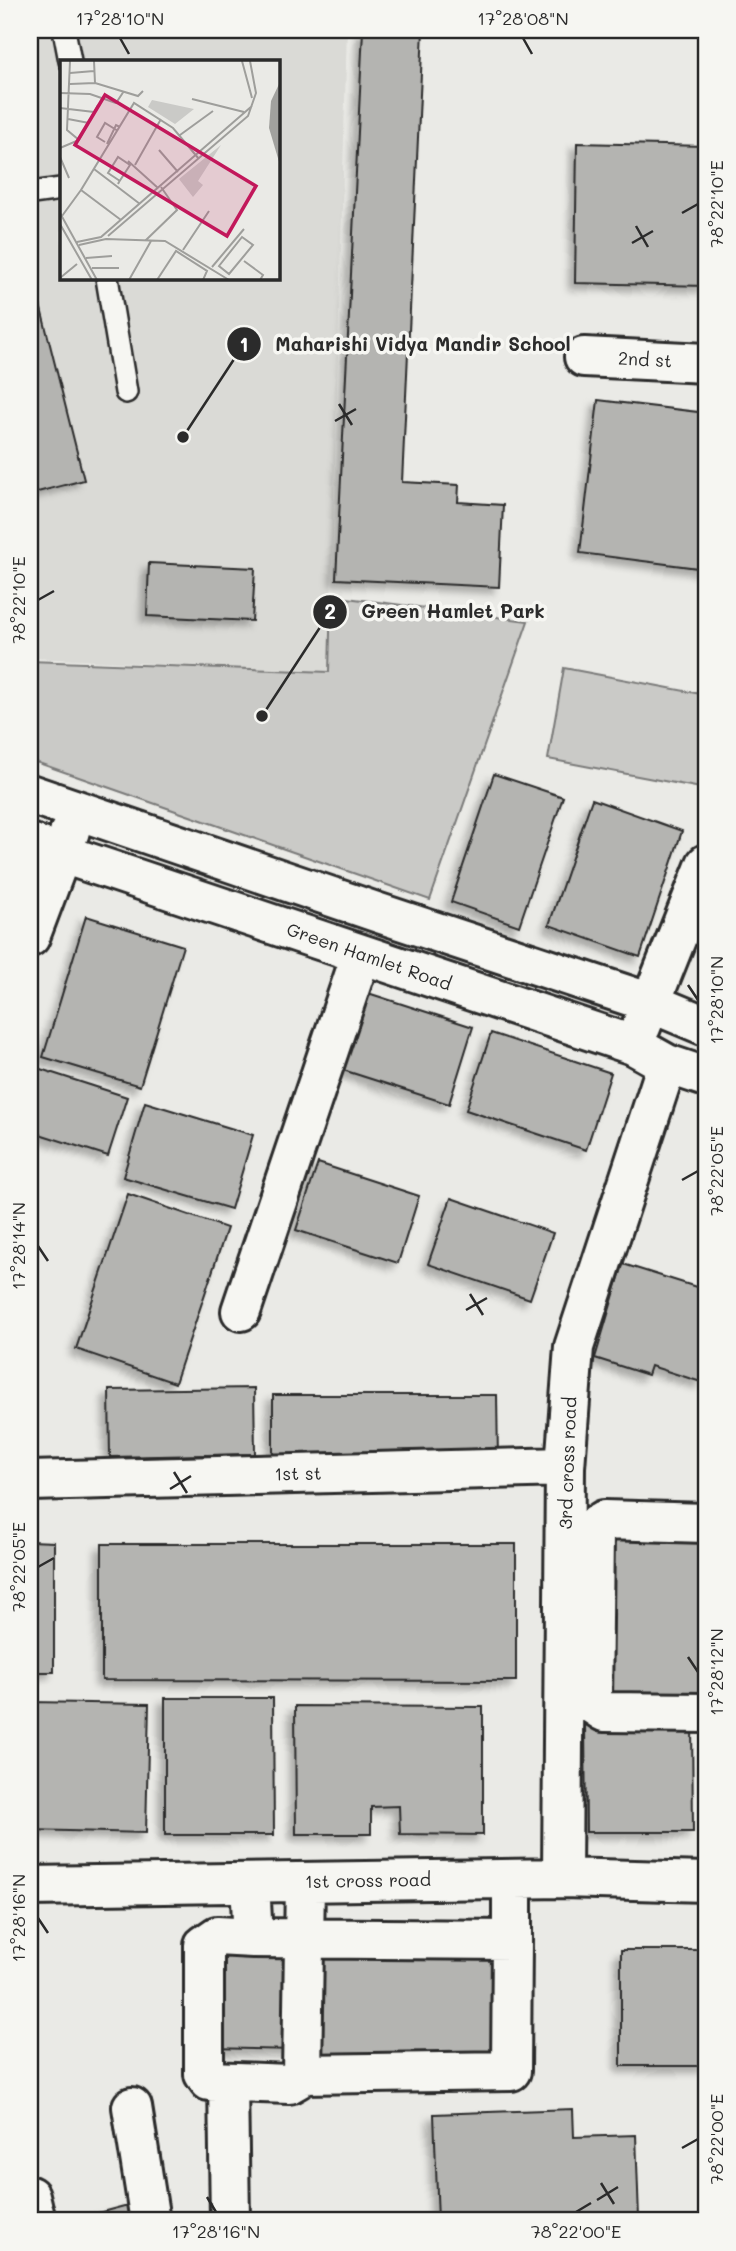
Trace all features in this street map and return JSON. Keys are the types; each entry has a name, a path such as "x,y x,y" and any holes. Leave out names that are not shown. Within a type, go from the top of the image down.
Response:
{"street":[{"name":"2nd st","path":"584,357 706,363"},
{"path":"30,794 651,1003 706,1026"},
{"path":"30,937 46,848 77,810"},
{"name":"Green Hamlet Road","path":"46,848 633,1045 667,1064 706,1077"},
{"path":"633,1045 706,864"},
{"path":"241,1311 361,955"},
{"name":"3rd cross road","path":"562,1878 565,1467 574,1347 667,1064"},
{"name":"1st st","path":"30,1481 565,1467"},
{"path":"706,1523 604,1520 597,1525 594,1534 592,1691 592,1704 604,1712 706,1713"},
{"path":"302,2074 511,2071 512,1878"},
{"name":"1st cross road","path":"30,1886 512,1878 706,1882"},
{"path":"305,1882 304,1940 302,2074 289,2084 209,2081 204,2074 204,1944 217,1937 304,1940 512,1940"},
{"path":"250,1883 253,1938"},
{"path":"228,2082 230,2221"},
{"path":"132,2107 150,2221"},
{"path":"30,2196 36,2221"}],"lane":[{"path":"64,30 69,60"},
{"path":"30,191 32,193 60,189"},
{"path":"107,280 126,393"}],"shaded area":[{"path":"30,30 347,30 329,672 30,658"},
{"path":"331,596 528,621 430,900 30,760 30,661 329,672"},
{"path":"564,668 706,695 706,789 548,759"}],"building":[{"path":"363,30 423,30 402,482 459,485 458,502 503,505 499,587 336,579"},
{"path":"577,143 706,146 706,286 575,283"},
{"path":"30,265 84,480 30,494"},
{"path":"598,400 706,413 706,569 580,553"},
{"path":"149,563 255,568 252,621 147,616"},
{"path":"494,774 563,797 519,926 451,902"},
{"path":"592,799 682,831 640,957 549,925"},
{"path":"86,916 183,946 140,1086 43,1057"},
{"path":"368,993 473,1027 449,1104 343,1070"},
{"path":"491,1033 611,1073 586,1150 466,1110"},
{"path":"31,1066 127,1097 108,1156 30,1131"},
{"path":"145,1102 253,1135 231,1209 123,1177"},
{"path":"318,1163 419,1196 398,1263 296,1230"},
{"path":"128,1194 227,1228 175,1383 76,1349"},
{"path":"451,1198 553,1233 530,1299 428,1264"},
{"path":"623,1264 706,1290 706,1364 701,1382 651,1366 648,1375 595,1358"},
{"path":"254,1388 255,1454 110,1457 109,1390"},
{"path":"273,1395 497,1395 498,1460 273,1460"},
{"path":"599,1535 706,1536 706,1704 599,1703"},
{"path":"30,1541 54,1542 54,1672 30,1672"},
{"path":"102,1544 516,1544 516,1681 102,1680"},
{"path":"165,1698 273,1698 274,1835 165,1835"},
{"path":"30,1702 149,1704 146,1833 30,1830"},
{"path":"295,1706 483,1707 483,1835 400,1834 399,1806 371,1807 371,1834 296,1834"},
{"path":"585,1721 692,1721 693,1832 586,1832"},
{"path":"214,1943 296,1945 295,2050 212,2048"},
{"path":"621,1950 706,1950 706,2066 621,2066"},
{"path":"318,1954 505,1956 504,2066 318,2064"},
{"path":"573,2109 574,2137 636,2135 639,2218 438,2221 434,2114"},
{"path":"128,2205 132,2221 68,2221"}],"place":[{"name":"Maharishi Vidya Mandir School","path":"183,437"},
{"name":"Green Hamlet Park","path":"262,716"}]}
